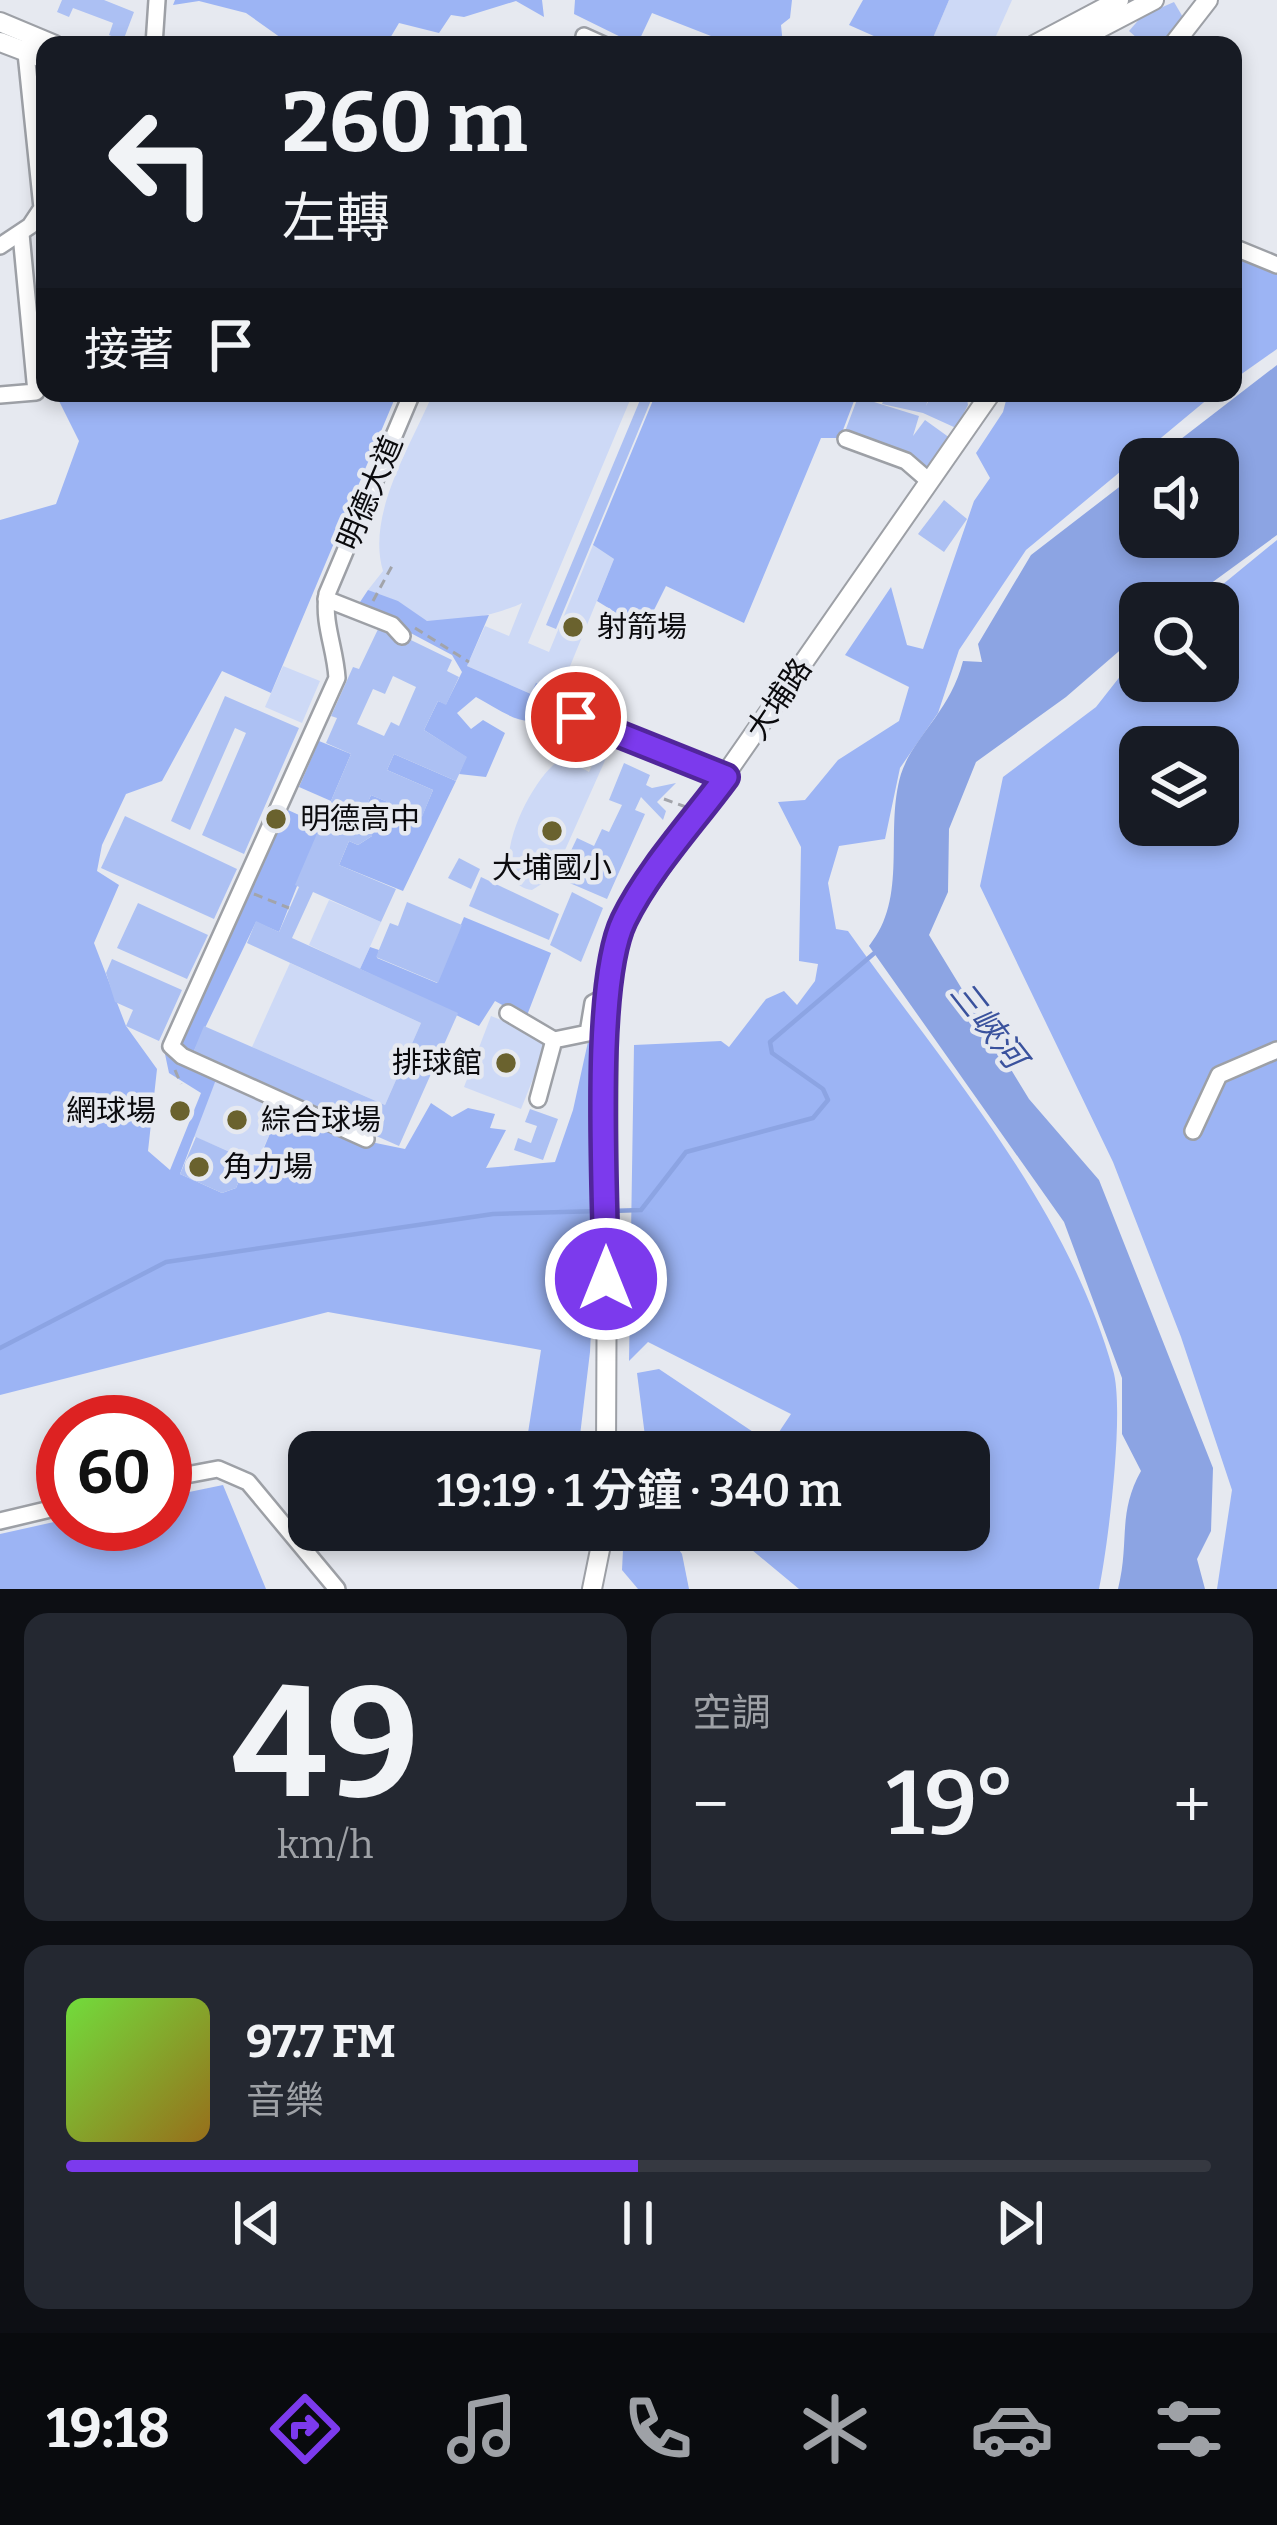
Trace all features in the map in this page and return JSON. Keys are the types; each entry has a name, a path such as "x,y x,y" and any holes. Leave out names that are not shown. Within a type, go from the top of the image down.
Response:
{"main road":[{"path":"1052,36 1118,4 1154,0"},
{"path":"1180,36 1208,0"},
{"path":"1079,36 1118,4"},
{"path":"0,22 34,50"},
{"path":"0,42 34,50"},
{"name":"大埔路","path":"606,1431 608,995 622,923 982,402"},
{"path":"592,1589 600,1551"}],"street":[{"path":"155,36 157,0"},
{"path":"34,50 36,81"},
{"path":"0,246 22,234 36,215"},
{"path":"0,395 36,392 22,234"},
{"path":"1242,251 1277,265"},
{"name":"明德大道","path":"327,596 406,402"},
{"path":"846,439 906,461 929,482"},
{"path":"366,1139 182,1056 171,1046 288,797 338,678 335,652 324,628 327,596 403,629"},
{"path":"576,717 726,777"},
{"path":"508,1013 554,1040 587,1033 593,1003 608,995"},
{"path":"538,1099 554,1040"},
{"path":"1193,1131 1219,1075 1277,1050"},
{"path":"192,1474 218,1469 248,1482 337,1589"},
{"path":"0,1521 36,1512"}],"path":[{"path":"388,612 373,601 392,566"},
{"path":"403,629 469,662"},
{"path":"664,799 697,815"},
{"path":"242,888 290,908"}],"shaded area":[{"path":"175,0 542,0 544,17 516,1 464,17 451,15 439,33 399,23 391,36 278,36 246,13 199,1 173,5"},
{"path":"575,0 792,0 790,18 781,25 782,36 711,36 652,13 641,36 619,36 574,14"},
{"path":"863,0 949,0 934,36 874,36 849,25"},
{"path":"949,0 1012,0 996,36 934,36"},
{"path":"1242,257 1277,272 1277,349 1242,374"},
{"path":"1277,365 1277,535 1213,582 1119,582 1119,651 1066,697 976,762 949,829 948,892 929,935 1029,1099 1099,1180 1213,1468 1211,1531 1197,1559 1205,1589 1118,1589 1126,1515 1141,1471 1122,1434 1122,1378 1064,1222 869,946 881,927 892,885 901,774 950,695 963,661 982,662 978,644 1031,555 1119,487 1119,558 1239,558 1239,438 1182,438 1229,402 1242,402 1242,392"},
{"path":"60,402 393,402 271,693 222,671 162,781 126,794 102,845 97,871 119,885 94,943 126,1026 157,1069 148,1151 170,1170 201,1093 169,1073 162,1040 181,1060 217,1077 180,1174 222,1193 236,1188 248,1160 258,1162 282,1105 366,1141 405,1149 431,1103 452,1117 468,1108 495,1114 490,1128 506,1130 486,1168 555,1162 573,1110 593,1019 591,1074 603,1077 590,1352 581,1431 528,1431 541,1350 328,1312 0,1395 0,520 56,504 79,441"},
{"path":"429,402 629,402 528,643 549,652 593,545 614,559 559,693 536,684 531,694 467,666 485,626 509,636 522,603 476,618 437,622 424,620 368,590 383,571 381,527 403,458"},
{"path":"652,402 854,402 840,438 821,438 744,623 666,586 644,630 597,601 614,559 593,545"},
{"path":"1006,402 1204,402 1161,438 1119,438 1119,473 1026,550 959,650 938,713 900,768 885,839 839,846 828,883 836,929 848,931 1000,1140 1066,1251 1092,1309 1116,1389 1114,1478 1103,1569 1099,1589 799,1589 753,1551 990,1551 990,1431 780,1431 791,1414 648,1342 629,1361 634,1045 721,1041 729,1047 766,999 784,991 797,1005 815,981 818,964 799,961 801,847 778,802 805,800 838,760 899,721 909,687 845,655 891,587 907,645 923,649 974,501 990,478 976,453"},
{"path":"1277,540 1277,1589 1217,1589 1232,1490 1181,1337 1113,1162 980,886 1003,777 1096,707 1119,678 1119,702 1239,702 1239,582 1226,582"},
{"path":"368,590 398,601 427,621 489,615 467,666 531,694 536,683 559,693 543,717 533,720 512,717 476,697 457,713 471,729 483,720 505,733 486,777 459,774 466,757 424,730 438,701 446,704 462,672 452,655 358,605"},
{"path":"283,666 320,681 302,723 265,707"},
{"path":"319,741 351,754 331,801 299,787"},
{"path":"598,752 607,756 553,877 532,890 516,882 509,867 510,847 516,824 539,781 564,758 589,772"},
{"path":"394,754 456,781 403,891 339,865 349,841 358,845 372,836 372,828 361,819 371,795 422,816 433,790 387,770"},
{"path":"288,810 321,825 279,932 256,922 192,1055 177,1046 178,1038"},
{"path":"329,900 381,922 360,969 309,945"},
{"path":"464,917 551,953 526,1018 495,1001 479,1026 360,969 370,947 379,950 377,958 437,983"},
{"path":"290,963 421,1023 385,1105 252,1047"},
{"name":"排球館","path":"491,1016 549,1039 521,1109 464,1087"},
{"name":"綜合球場","path":"217,1077 282,1105 257,1163 192,1136"},
{"path":"659,1369 752,1431 644,1431 637,1373"},
{"path":"223,1485 266,1589 0,1589 0,1534 36,1526 36,1551 192,1551 192,1491"},
{"path":"623,1551 680,1551 689,1589 638,1589 622,1570"}],"building":[{"path":"62,0 104,0 134,12 125,36 111,36 113,23 73,8 69,17 57,12"},
{"path":"1174,2 1184,19 1170,36 1135,36 1129,31 1142,16"},
{"path":"639,402 650,402 556,629 546,625"},
{"path":"856,402 874,402 919,416 913,436 925,420 950,438 925,473 844,434"},
{"path":"882,404 968,405 956,428 923,413"},
{"path":"944,500 967,519 944,552 918,534"},
{"path":"380,625 452,660 447,671 459,677 446,705 438,701 424,730 467,757 456,781 394,754 387,770 433,790 422,817 371,795 361,819 372,828 372,836 358,845 349,841 339,865 396,889 381,922 313,892 292,938 458,1013 399,1146 192,1055 204,1026 385,1105 421,1023 247,943 256,921 279,932 299,887 295,885 351,754 326,743 337,718 331,716 353,667 359,669","holes":["393,676 416,687 399,726 391,722 384,736 357,724 373,689 385,694"]},
{"path":"225,696 299,728 244,854 202,835 246,733 235,728 190,830 171,821"},
{"path":"624,763 650,775 646,785 652,788 676,783 657,802 666,811 663,820 641,797 635,810 645,814 607,899 558,878 577,838 594,846 602,829 609,832 622,805 609,800"},
{"path":"125,816 237,869 214,919 101,868"},
{"path":"459,858 480,869 471,889 448,878"},
{"path":"481,877 559,914 549,940 469,906"},
{"path":"572,892 603,908 581,962 550,945"},
{"path":"407,902 462,925 438,983 376,957 390,923 398,926"},
{"path":"138,903 208,935 187,979 117,948"},
{"path":"112,959 182,990 159,1041 126,1026 133,1010 115,1002 106,973"},
{"path":"530,1109 558,1119 543,1160 514,1150 518,1138 531,1143 537,1126 525,1122"},
{"path":"196,1137 248,1160 236,1188 222,1193 180,1174"}],"waterway":[{"path":"611,1211 641,1210 686,1152 813,1118 828,1100 823,1089 772,1053 770,1042 878,950"},
{"path":"0,1348 166,1262 493,1214 600,1211"}],"place":[{"name":"射箭場","path":"573,627"},
{"name":"明德高中","path":"276,819"},
{"name":"大埔國小","path":"552,831"},
{"name":"排球館","path":"506,1063"},
{"name":"網球場","path":"180,1111"},
{"name":"綜合球場","path":"237,1120"},
{"name":"角力場","path":"199,1167"}],"route":[{"path":"576,717 726,777 640,892 617,941 608,995 606,1279"}],"water label":[{"name":"三峽河","path":"988,1025"}]}
